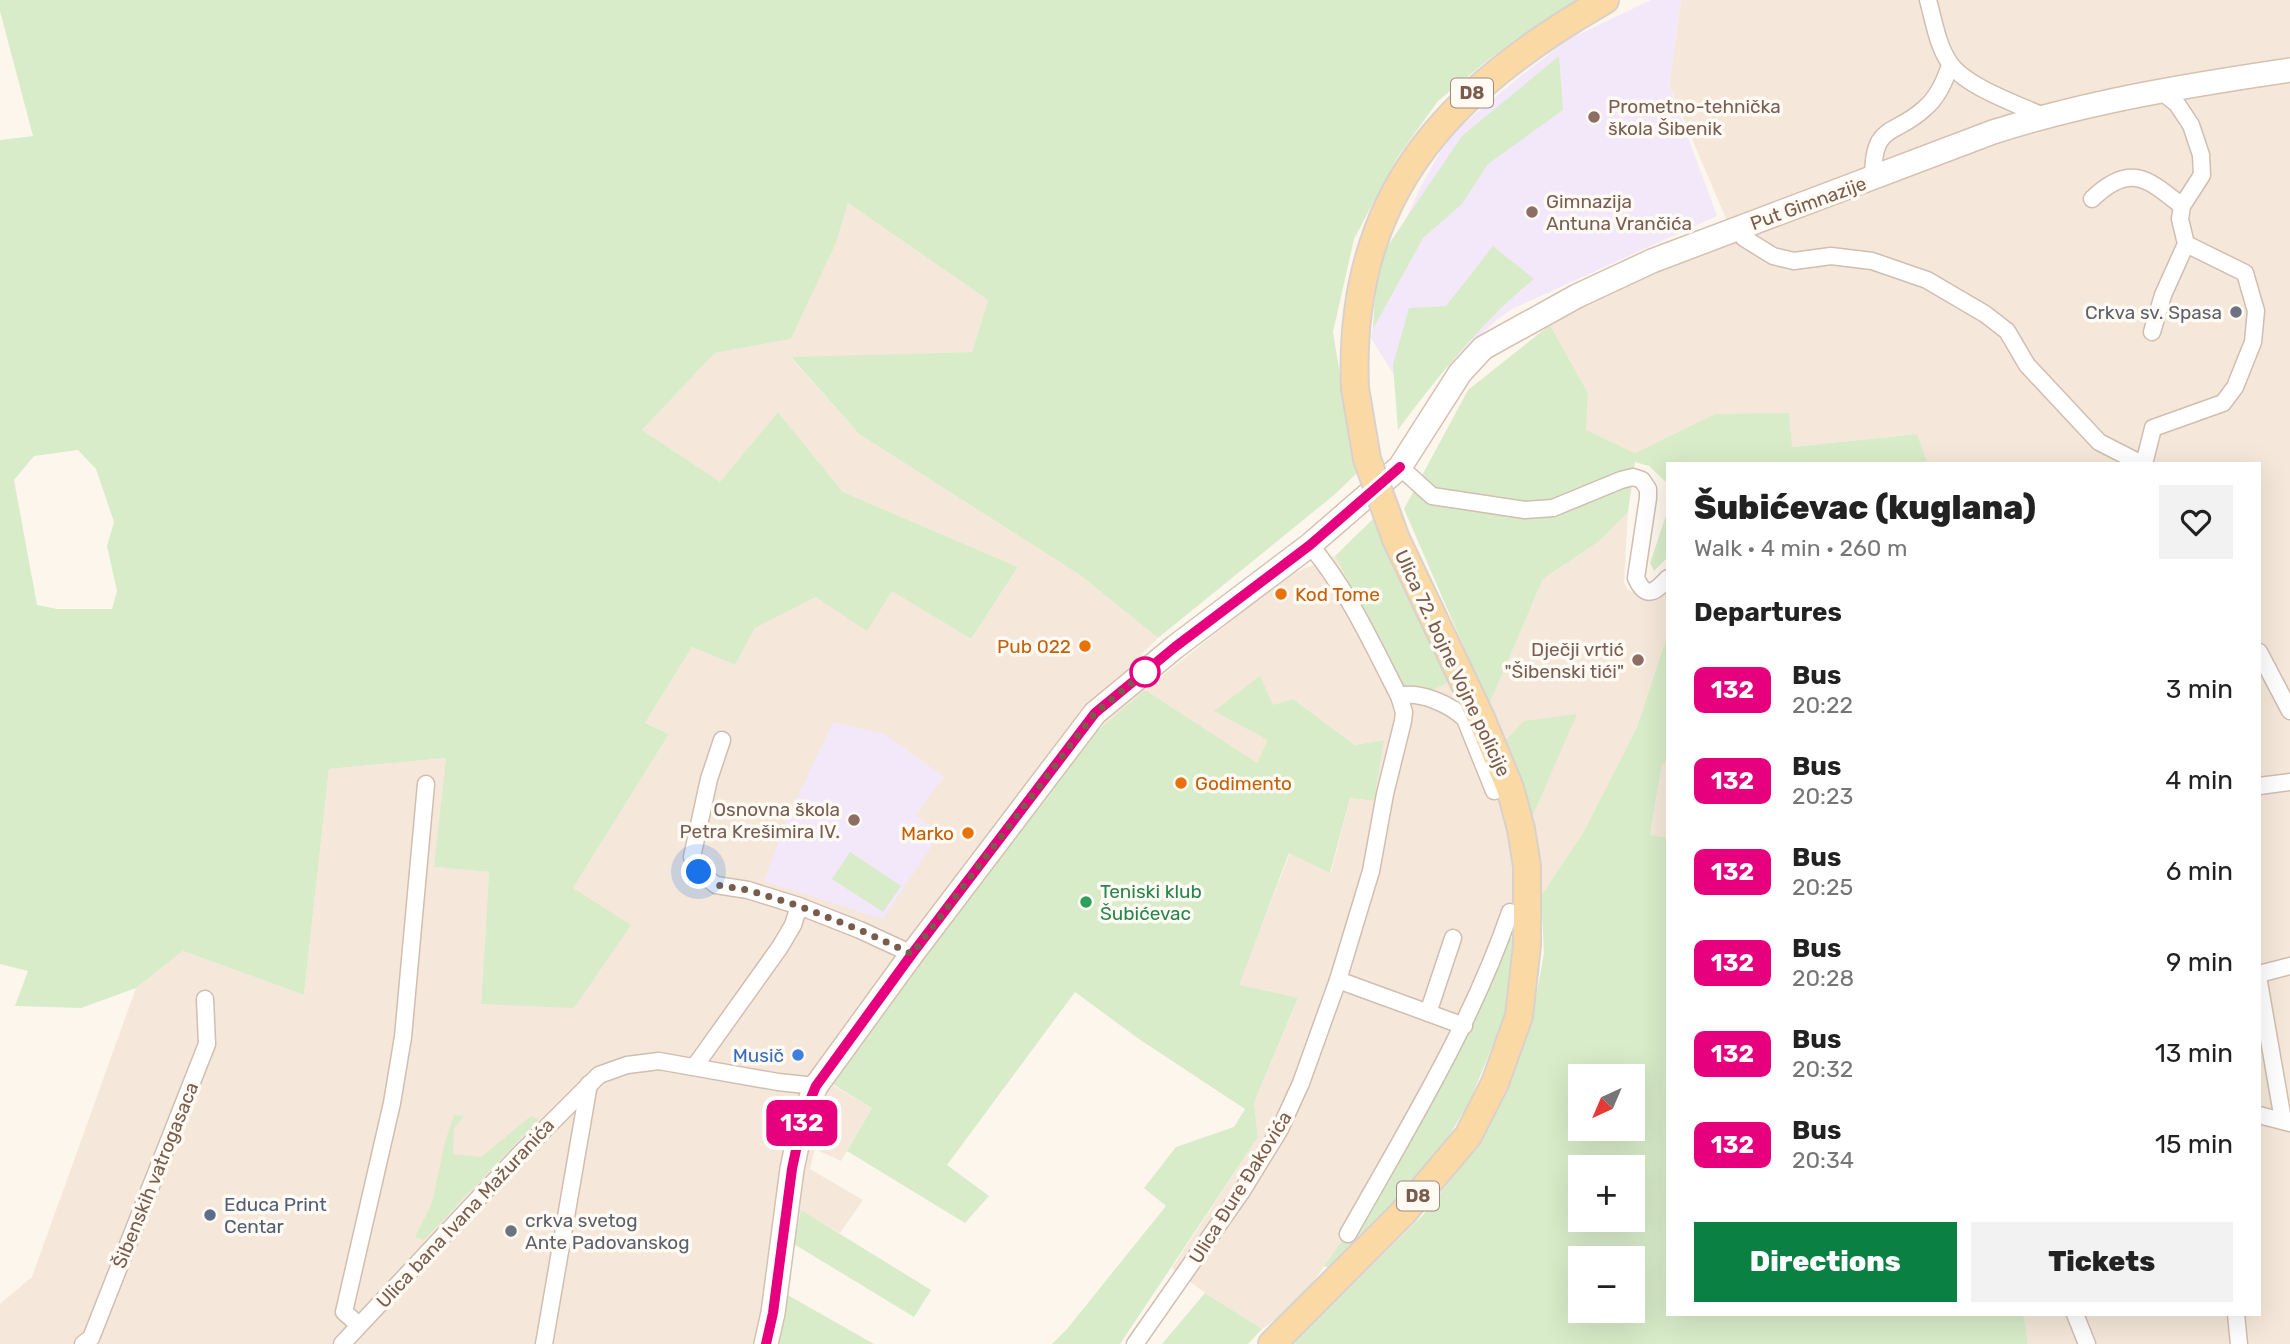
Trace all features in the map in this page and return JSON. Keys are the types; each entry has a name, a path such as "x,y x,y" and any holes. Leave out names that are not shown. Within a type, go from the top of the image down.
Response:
{"main road":[{"name":"Ulica 72. bojne Vojne policije","path":"1272,1344 1404,1213 1468,1136 1495,1083 1519,1016 1527,945 1527,866 1510,788 1481,718 1396,539 1367,459 1355,388 1356,324 1369,258 1392,199 1419,154 1452,112 1493,74 1532,44 1605,0"}],"street":[{"path":"1928,0 1941,47 1950,65 1963,78 2043,116"},
{"path":"1873,179 1873,159 1878,143 1889,129 1925,108 1946,80 1950,65"},
{"name":"Put Gimnazije","path":"766,1344 773,1313 792,1169 803,1117 816,1086 912,954 1095,713 1175,647 1310,545 1400,467 1460,373 1483,348 1577,296 1652,261 1993,132 2043,116 2160,90 2290,70"},
{"path":"2151,332 2163,295 2186,244 2180,219 2182,206 2202,175 2201,155 2191,125 2177,104 2160,90"},
{"path":"2092,199 2112,184 2138,177 2153,184 2182,206"},
{"path":"1738,228 1744,238 1773,256 1794,261 1831,256 1872,261 1927,280 1985,314 2007,331 2027,365 2091,435 2099,442 2139,462"},
{"path":"2144,462 2153,428 2223,403 2235,387 2253,342 2256,311 2245,274 2186,244"},
{"path":"1400,467 1432,496 1525,510 1553,508 1621,480 1633,477 1642,480 1648,489 1648,498 1636,578 1640,587 1648,592 1656,590 1666,580"},
{"name":"Ulica Đure Đakovića","path":"1135,1344 1220,1224 1280,1129 1301,1083 1338,980 1371,871 1404,712 1399,696 1348,597 1328,566 1310,545"},
{"path":"2261,656 2290,711"},
{"path":"1399,696 1412,694 1456,710 1465,719 1494,791"},
{"path":"722,740 709,779 692,857 699,872 716,885 748,890 799,906 912,954"},
{"path":"2261,786 2290,782"},
{"path":"359,1325 344,1312 392,1103 401,1045 426,783"},
{"path":"695,1066 780,947 793,925 799,906"},
{"path":"1348,1234 1464,1026 1510,912"},
{"path":"1428,1013 1453,938"},
{"path":"2261,973 2290,966"},
{"path":"1338,980 1464,1026"},
{"path":"2261,992 2286,1121 2261,1115"},
{"name":"Šibenskih vatrogasaca","path":"83,1344 91,1338 206,1044 205,999"},
{"name":"Ulica bana Ivana Mažuranića","path":"342,1344 598,1076 642,1062 659,1061 816,1086"},
{"name":"Ulica bana Ivana Mažuranića","path":"544,1344 589,1084"},
{"path":"2076,1316 2087,1344"},
{"path":"2232,1317 2238,1344"}],"shaded area":[{"path":"1651,0 1681,0 1669,85 1717,216 1512,309 1495,321 1411,403 1371,338 1384,267 1421,186 1449,136 1569,39"},
{"path":"1681,0 2290,0 2290,1344 2028,1344 2022,1316 2261,1316 2261,462 1927,462 1917,434 1791,447 1789,414 1715,414 1635,453 1585,430 1588,393 1550,325 1563,311 1733,235 1669,85"},
{"path":"848,203 988,300 972,352 791,358 859,434 1080,575 1158,638 1127,669 1145,690 1289,575 1335,556 1410,700 1451,681 1488,761 1509,830 1517,893 1516,918 1364,1210 1299,1302 1262,1329 1205,1293 1172,1268 1258,1137 1254,1103 1298,999 1238,986 1290,853 1331,873 1350,798 1374,801 1383,740 1355,745 1293,699 1257,763 831,1084 872,1108 841,1161 815,1149 810,1169 863,1200 840,1233 801,1211 776,1344 0,1344 0,1304 32,1277 136,988 183,951 304,995 329,769 446,758 435,867 489,872 481,1004 573,888 669,734 645,723 692,647 735,665 755,628 816,597 892,590 971,639 1018,567 843,492 778,412 720,483 642,430 715,353 791,339 836,243"},
{"path":"1628,512 1624,583 1628,590 1654,599 1666,591 1666,639 1637,727 1584,831 1541,896 1540,872 1503,743 1489,705 1543,579 1601,540"},
{"name":"Osnovna škola Petra Krešimira IV.","path":"833,722 885,734 944,777 915,815 940,834 883,919 764,881 784,826"},
{"path":"1666,761 1666,838 1650,836 1662,763"}],"green space":[{"path":"0,0 1581,0 1488,60 1438,101 1397,158 1354,239 1333,332 1356,474 1334,495 1158,638 1080,575 859,434 791,357 972,352 988,300 848,203 836,243 791,339 715,353 642,430 720,482 778,412 843,492 1018,567 971,639 892,591 867,631 816,597 755,628 735,665 692,647 645,723 669,734 573,888 631,925 574,1008 481,1004 489,872 434,867 446,758 329,769 304,995 183,951 136,988 81,1008 15,1006 28,971 0,964 0,140 33,136 0,11","holes":["78,450 96,469 114,522 107,546 117,591 112,609 57,609 37,605 14,480 34,456"]},
{"path":"1559,56 1563,110 1488,164 1462,204 1423,238 1373,329 1376,263 1462,136"},
{"path":"1493,246 1534,279 1497,312 1462,350 1398,430 1393,365 1409,308 1446,306"},
{"path":"1550,325 1588,393 1586,430 1635,453 1715,414 1789,413 1792,447 1917,434 1927,462 1666,462 1666,482 1649,466 1635,462 1628,512 1601,540 1543,579 1489,705 1404,509 1468,390"},
{"path":"1666,516 1666,559 1654,571 1650,563"},
{"path":"1373,519 1451,681 1411,701 1335,556"},
{"path":"1666,639 1666,761 1662,764 1650,835 1666,838 1666,1316 2022,1316 2028,1344 1292,1344 1423,1215 1482,1140 1511,1082 1532,1019 1544,953 1541,896 1584,831 1637,727"},
{"name":"Teniski klub Šubićevac","path":"1260,676 1273,705 1293,699 1355,745 1384,740 1374,801 1350,798 1330,873 1289,853 1239,985 1298,998 1254,1103 1258,1137 1120,1344 1052,1344 1166,1206 1144,1188 1176,1147 1234,1127 1245,1109 1139,1039 1075,992 947,1165 989,1196 965,1223 847,1151 872,1108 831,1083 916,962 1086,741 1145,690 1257,763 1268,740 1214,711"},
{"path":"1577,714 1529,824 1503,743 1524,721"},
{"path":"850,852 901,886 883,912 832,879"},
{"path":"1508,937 1516,940 1504,1017 1470,1101 1442,1147 1411,1187 1331,1269 1324,1266 1364,1210"},
{"path":"454,1115 464,1116 454,1128 453,1154 481,1157 531,1116 539,1119 424,1240 415,1237 432,1203 445,1142"},
{"path":"801,1210 931,1290 914,1317 794,1244"},
{"path":"784,1293 874,1344 776,1344"},
{"path":"1205,1293 1262,1329 1248,1344 1162,1344"}],"bus line":[{"name":"132","path":"766,1344 773,1313 792,1169 803,1117 816,1086 912,954 1095,713 1175,647 1310,545 1400,467"}],"place":[{"name":"Prometno-tehnička škola Šibenik","path":"1594,117"},
{"name":"Gimnazija Antuna Vrančića","path":"1532,212"},
{"name":"Crkva sv. Spasa","path":"2236,312"},
{"name":"Kod Tome","path":"1281,594"},
{"name":"Pub 022","path":"1085,646"},
{"name":"Dječji vrtić \"Šibenski tići\"","path":"1638,660"},
{"name":"Godimento","path":"1181,783"},
{"name":"Osnovna škola Petra Krešimira IV.","path":"854,820"},
{"name":"Marko","path":"968,833"},
{"name":"Teniski klub Šubićevac","path":"1086,902"},
{"name":"Musič","path":"798,1055"},
{"name":"Educa Print Centar","path":"210,1215"},
{"name":"crkva svetog Ante Padovanskog","path":"511,1231"}],"route":[{"path":"699,872 716,885 748,890 799,906 912,954 1095,713 1145,672"}]}
